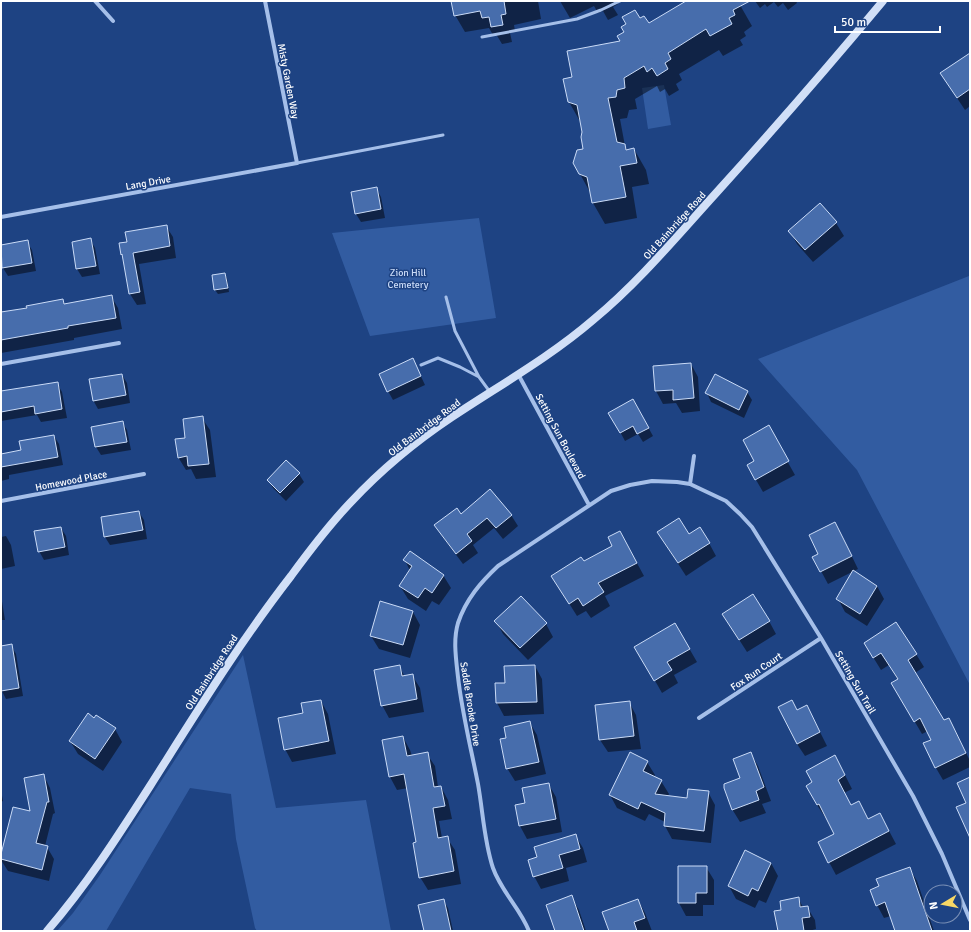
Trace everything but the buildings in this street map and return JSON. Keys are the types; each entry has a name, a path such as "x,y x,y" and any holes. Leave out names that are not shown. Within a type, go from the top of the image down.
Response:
{"main road":[{"name":"Old Bainbridge Road","path":"47,931 66,909 93,872 226,665 271,602 320,538 351,502 386,468 414,445 450,418 543,358 592,321 623,294 650,267 883,1"}],"street":[{"path":"95,1 113,21"},
{"name":"Misty Garden Way","path":"265,1 297,163"},
{"name":"Lang Drive","path":"1,217 297,163"},
{"path":"1,364 119,343"},
{"name":"Setting Sun Boulevard","path":"518,374 589,505"},
{"path":"690,484 694,456"},
{"name":"Homewood Place","path":"1,501 144,474"},
{"name":"Setting Sun Trail","path":"589,505 611,491 630,485 652,481 677,482 690,484 726,501 752,526 821,638 913,796 942,854 970,920"},
{"name":"Saddle Brooke Drive","path":"529,931 501,886 493,869 487,848 478,785 461,706 456,659 456,638 458,624 464,609 483,580 498,566 589,505"},
{"name":"Fox Run Court","path":"699,718 821,638"}],"lane":[{"path":"482,37 577,18 601,10 620,1"},
{"path":"297,163 443,136"},
{"path":"446,296 455,331 479,376 490,392"},
{"path":"421,365 438,358 479,376"}],"green space":[{"path":"664,85 671,125 648,129 642,88"},
{"name":"Zion Hill Cemetery","path":"479,218 496,318 370,336 332,233"},
{"path":"969,276 970,685 857,470 758,359"},
{"path":"243,655 276,808 366,800 391,931 257,931 255,928 236,839 231,794 190,788 106,931 57,931 73,913 100,875"}]}
